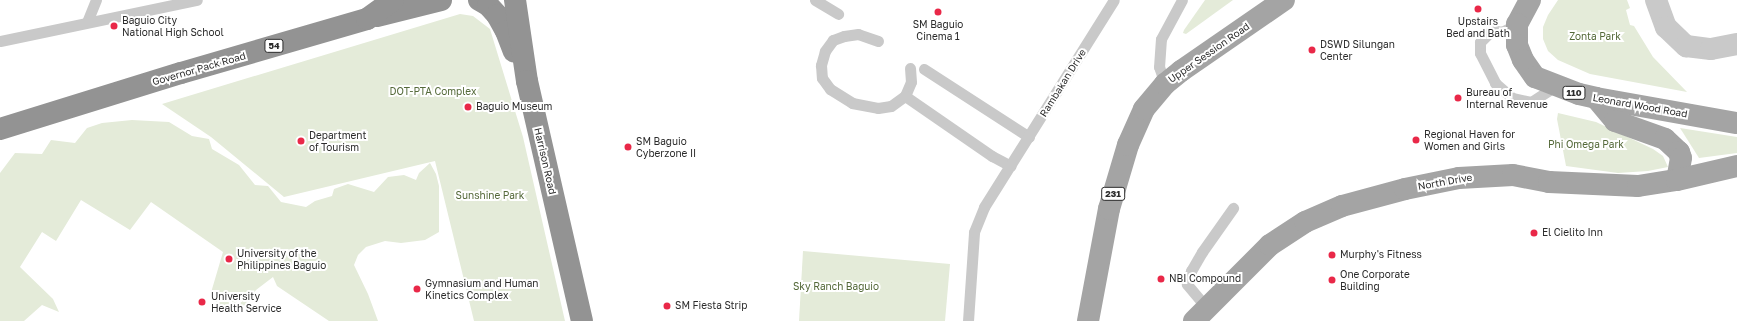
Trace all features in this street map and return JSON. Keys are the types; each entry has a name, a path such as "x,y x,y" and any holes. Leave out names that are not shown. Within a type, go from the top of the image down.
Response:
{"highway":[{"name":"Governor Pack Road","path":"5,129 366,19 394,0"},
{"path":"366,19 441,0"},
{"path":"480,0 494,10 504,25 538,128"},
{"name":"Harrison Road","path":"515,0 528,81 582,321"},
{"path":"526,0 528,81"}],"main road":[{"name":"Upper Session Road","path":"1088,321 1109,209 1128,145 1144,109 1165,84 1181,71 1284,0"},
{"name":"Leonard Wood Road","path":"1530,0 1517,24 1517,45 1523,60 1535,77 1579,94 1596,98 1737,123"},
{"path":"1596,98 1614,121 1665,139 1679,152 1681,158 1677,180"},
{"name":"North Drive","path":"1200,314 1270,245 1305,222 1342,206 1442,180 1474,176 1513,175 1549,182 1617,187 1638,186 1677,180 1737,166"}],"street":[{"path":"1656,0 1666,27 1686,46 1711,49 1737,44"}],"lane":[{"path":"87,22 96,0"},
{"path":"815,0 838,14"},
{"name":"Rambakan Drive","path":"968,321 974,232 984,207 1030,137 1114,0"},
{"path":"1165,84 1160,66 1161,39 1166,27 1182,0"},
{"path":"0,40 191,1"},
{"path":"1517,24 1502,32 1492,30 1480,42 1480,52 1494,83 1512,98 1530,102 1557,85"},
{"path":"878,41 858,34 844,36 833,40 825,51 821,64 822,78 830,89 840,97 865,106 878,108 891,106 905,96 911,82 910,68"},
{"path":"924,69 1030,137"},
{"path":"905,96 992,156 1011,166"},
{"path":"1200,314 1187,284 1191,271 1202,252 1233,208"}],"green space":[{"path":"1205,0 1233,0 1186,34 1183,33 1184,30"},
{"name":"Zonta Park","path":"1558,0 1627,0 1630,8 1626,10 1630,25 1634,26 1653,57 1687,92 1590,74 1558,60 1548,51 1543,39 1543,27 1548,15"},
{"name":"DOT-PTA Complex","path":"460,14 473,16 490,29 523,137 565,321 474,321 435,161 284,197 211,137 162,104"},
{"name":"Phi Omega Park","path":"1558,113 1596,122 1653,149 1663,156 1668,167 1648,171 1618,173 1566,166 1557,119"},
{"path":"132,120 169,122 192,136 209,139 212,149 239,165 255,185 268,186 281,202 306,207 315,201 332,196 334,189 348,184 374,192 388,177 404,175 416,180 419,173 430,163 436,174 439,186 439,232 425,240 401,243 385,241 366,247 358,255 354,265 368,294 378,321 329,321 277,286 273,277 256,290 241,310 222,309 210,296 223,252 151,202 130,230 81,200 56,241 42,232 20,267 53,299 59,312 42,305 24,321 0,321 0,173 15,153 42,154 51,140 75,143 87,128 102,123"},
{"path":"1680,128 1737,137 1737,153 1699,158"},
{"name":"Sky Ranch Baguio","path":"803,251 950,264 945,321 799,321"}],"place":[{"name":"Upstairs Bed and Bath","path":"1478,9"},
{"name":"SM Baguio Cinema 1","path":"938,12"},
{"name":"Baguio City National High School","path":"114,26"},
{"name":"DSWD Silungan Center","path":"1312,50"},
{"name":"Bureau of Internal Revenue","path":"1458,98"},
{"name":"Baguio Museum","path":"468,107"},
{"name":"Regional Haven for Women and Girls","path":"1416,140"},
{"name":"Department of Tourism","path":"301,141"},
{"name":"SM Baguio Cyberzone II","path":"628,147"},
{"name":"El Cielito Inn","path":"1534,233"},
{"name":"Murphy's Fitness","path":"1332,255"},
{"name":"University of the Philippines Baguio","path":"229,259"},
{"name":"NBI Compound","path":"1161,279"},
{"name":"One Corporate Building","path":"1332,280"},
{"name":"Gymnasium and Human Kinetics Complex","path":"417,289"},
{"name":"University Health Service","path":"202,302"},
{"name":"SM Fiesta Strip","path":"667,306"}],"park label":[{"name":"Sunshine Park","path":"490,196"}]}
